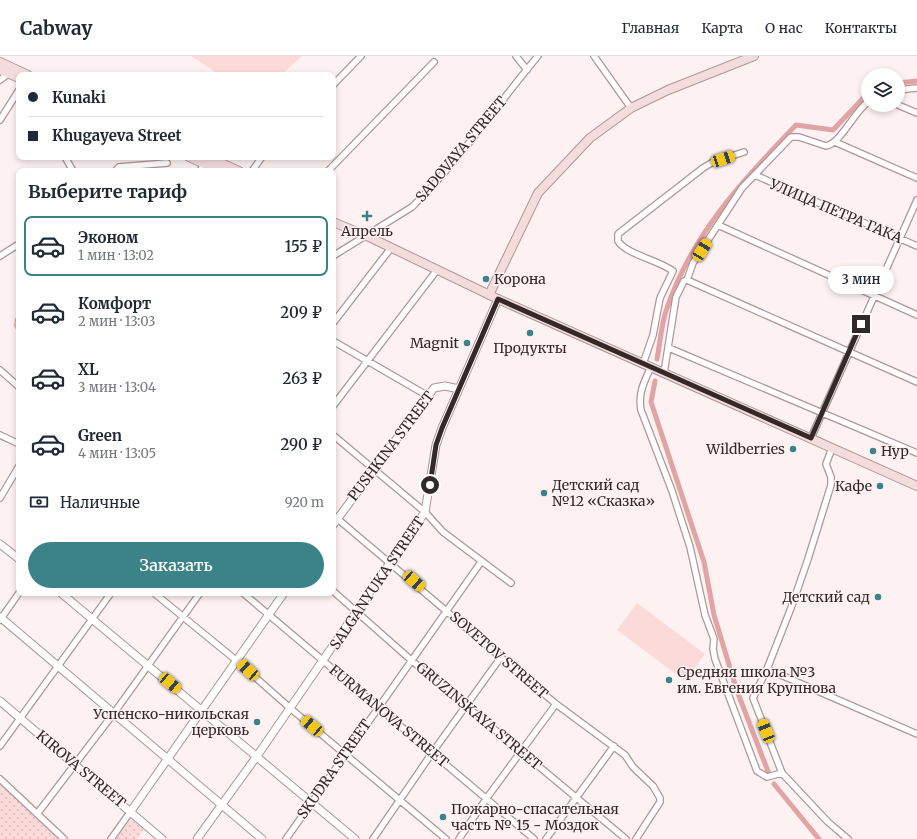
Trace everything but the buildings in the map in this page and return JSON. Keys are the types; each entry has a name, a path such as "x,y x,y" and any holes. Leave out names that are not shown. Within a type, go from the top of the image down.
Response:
{"main road":[{"path":"489,295 538,193 590,138 631,108 668,90 754,56"},
{"path":"0,62 22,72"},
{"path":"4,72 16,77"},
{"path":"204,164 224,168"},
{"path":"336,218 366,236"},
{"path":"336,223 366,236 489,295 917,486"}],"street":[{"path":"336,81 361,56"},
{"path":"516,56 527,70"},
{"name":"SADOVAYA STREET","path":"336,254 412,206 422,197 460,153 538,56"},
{"path":"594,56 631,108"},
{"path":"331,168 434,62"},
{"path":"0,80 4,72"},
{"path":"905,89 917,88"},
{"path":"0,120 16,96"},
{"path":"905,108 917,113"},
{"path":"664,373 676,297 680,287 686,280 693,263 742,188 792,138 799,137 826,146 835,142 853,116 861,109"},
{"path":"835,142 917,178"},
{"path":"744,152 713,162 703,168 618,234 618,241 624,247 666,266 673,271 660,298 647,365 640,391 639,399 641,410 672,491 690,547 705,615 714,639 713,649 716,659 757,771 767,778 782,773"},
{"path":"119,168 167,163"},
{"name":"УЛИЦА ПЕТРА ГАКА","path":"754,176 917,246"},
{"path":"811,438 917,200"},
{"path":"718,225 917,315"},
{"path":"0,256 16,246"},
{"path":"336,319 391,248"},
{"path":"336,402 437,270"},
{"path":"686,280 917,382"},
{"name":"SALGANYUKA STREET","path":"197,839 222,806 324,660 425,512 436,445 498,299"},
{"path":"336,343 428,396"},
{"path":"669,348 917,453"},
{"path":"0,370 16,384"},
{"name":"PUSHKINA STREET","path":"336,516 434,388 439,386 459,389"},
{"path":"0,436 16,443"},
{"path":"336,437 425,512 443,532 511,583"},
{"path":"832,448 826,464 831,477 831,485 808,559 767,670 752,698 782,773 828,822 848,839"},
{"path":"0,498 16,472"},
{"name":"SOVETOV STREET","path":"336,518 391,562 556,704 625,755 633,767 653,786 660,798 660,802 636,839"},
{"path":"0,544 16,557"},
{"name":"SKUDRA STREET","path":"286,839 378,706 481,562"},
{"name":"GRUZINSKAYA STREET","path":"336,593 358,611 411,660 626,839"},
{"path":"18,596 0,618 262,839"},
{"path":"65,596 354,839"},
{"path":"0,746 109,596"},
{"path":"158,596 238,661 290,708 446,839"},
{"path":"37,814 149,666 198,596"},
{"name":"FURMANOVA STREET","path":"247,596 534,839"},
{"path":"111,839 238,661 268,614 282,596"},
{"path":"373,839 432,753 501,657"},
{"path":"767,670 917,734"},
{"name":"KIROVA STREET","path":"0,701 75,763 162,839"},
{"path":"459,839 520,751 556,704"},
{"path":"546,839 614,746"},
{"path":"0,779 64,839"}],"green space":[{"path":"16,318 16,330 14,326"}],"shaded area":[{"path":"191,56 302,56 284,72 215,72"},
{"path":"637,603 705,654 685,681 617,630"},
{"path":"0,779 64,839 0,839"},
{"path":"129,818 144,829 137,839 114,839"}],"waterway":[{"path":"905,82 917,81"},
{"path":"657,359 664,317 677,283 689,258 720,210 756,167 796,125 833,130 861,100"},
{"path":"655,381 651,402 704,562 714,615 737,691 769,774"},
{"path":"774,784 819,839"}],"place":[{"name":"Апрель","path":"367,216"},
{"name":"Корона","path":"486,279"},
{"name":"Продукты","path":"530,333"},
{"name":"Magnit","path":"467,343"},
{"name":"Wildberries","path":"793,449"},
{"name":"Нур","path":"873,451"},
{"name":"Кафе","path":"880,486"},
{"name":"Детский сад №12 «Сказка»","path":"544,493"},
{"name":"Детский сад","path":"878,597"},
{"name":"Средняя школа №3 им. Евгения Крупнова","path":"669,680"},
{"name":"Успенско-никольская церковь","path":"257,722"},
{"name":"Пожарно-спасательная часть № 15 - Моздок","path":"443,817"}],"route":[{"path":"430,485 436,445 442,428 498,299 811,438 861,324"}]}
